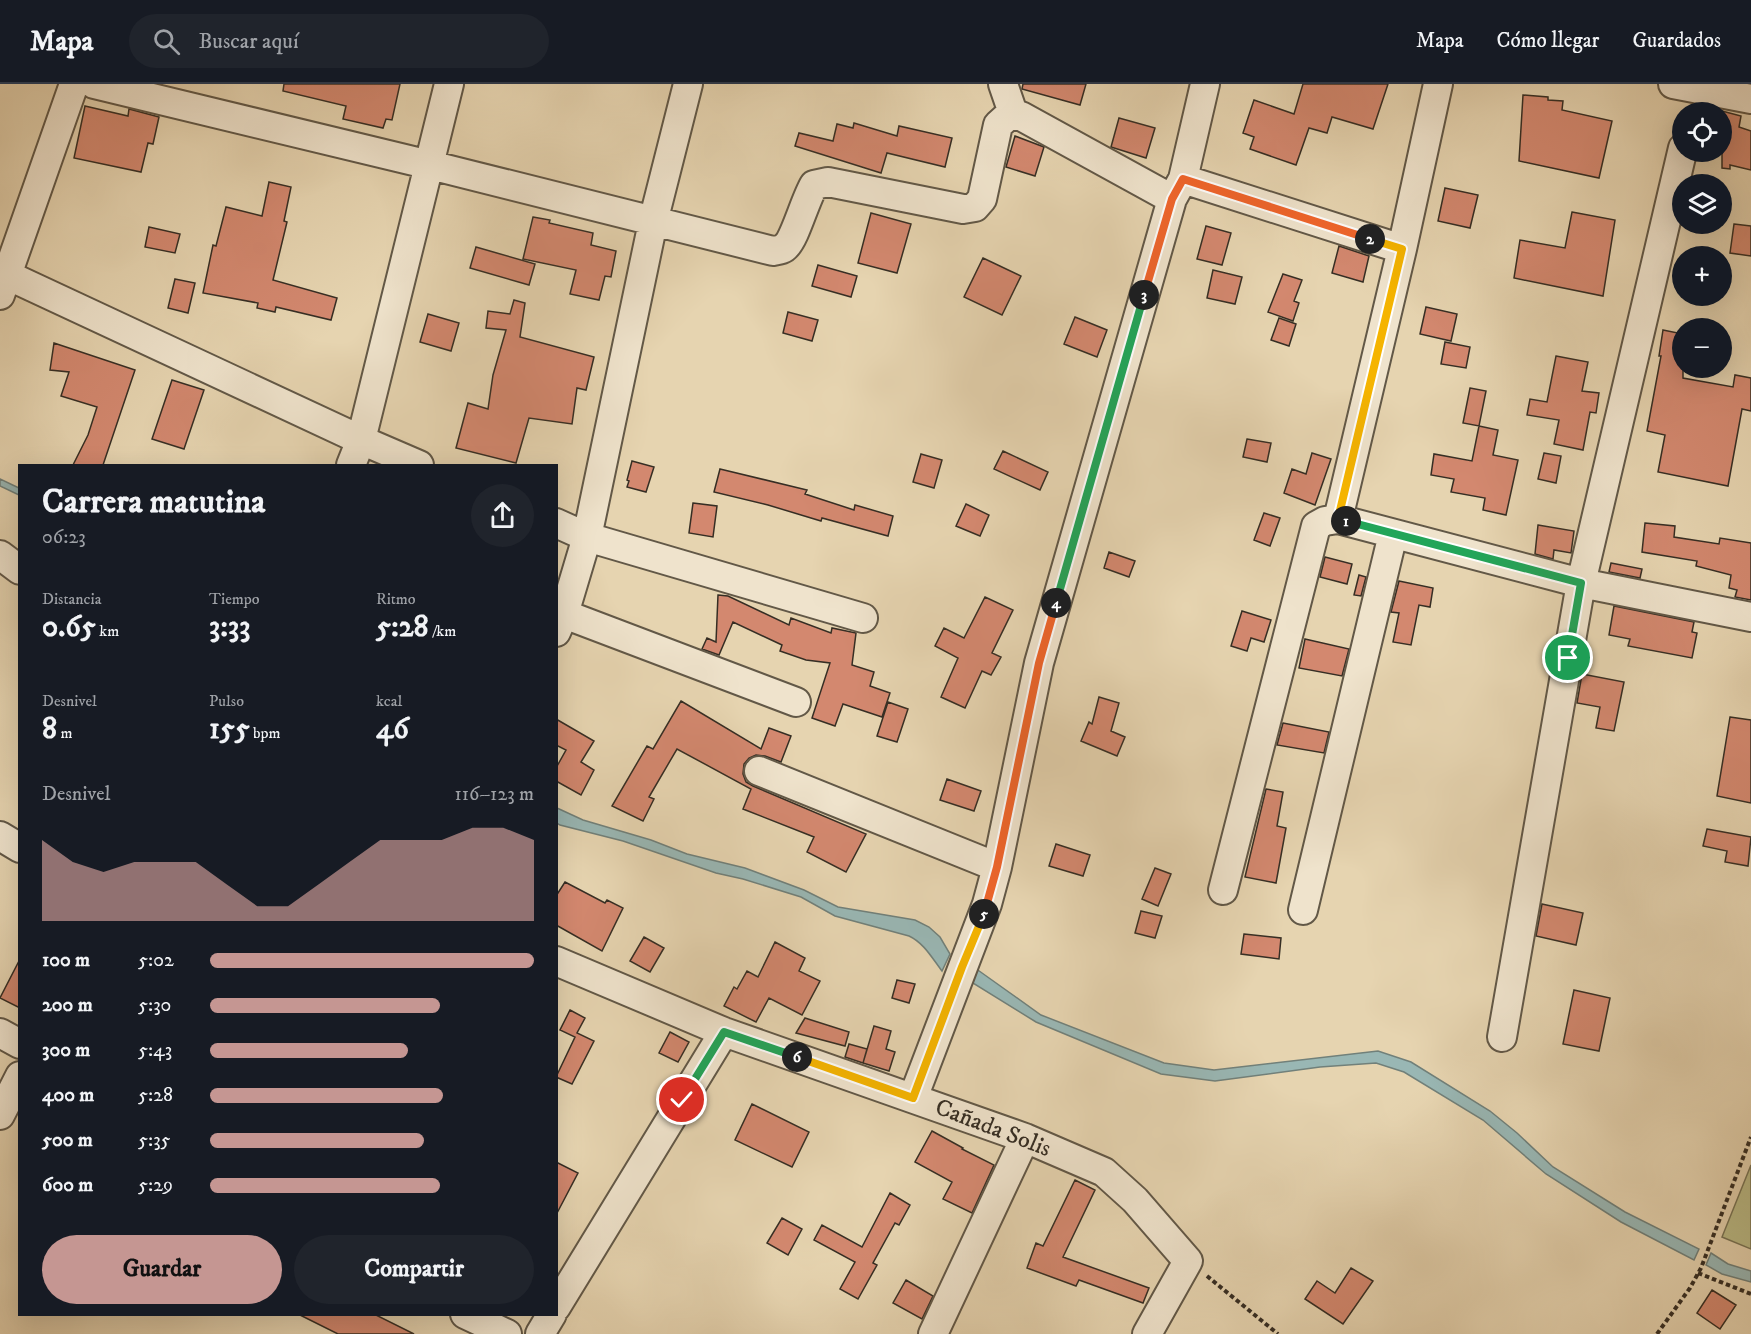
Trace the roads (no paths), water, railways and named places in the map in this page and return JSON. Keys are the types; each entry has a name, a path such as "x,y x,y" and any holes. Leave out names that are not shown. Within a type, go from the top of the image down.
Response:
{"street":[{"path":"74,84 3,285 356,453 414,464"},
{"path":"94,84 773,251 784,249 790,242 806,198 814,185 828,182 963,209 975,207 982,199 998,125 1008,116 1021,116 1177,189 1402,249"},
{"path":"356,453 449,84"},
{"path":"688,84 653,222 587,537 560,623 796,702"},
{"path":"1003,84 1014,116"},
{"path":"913,1098 962,967 982,921 997,867 1039,663 1177,189 1205,84"},
{"path":"1338,519 1402,249 1438,84"},
{"path":"1690,92 1751,99"},
{"path":"1502,1037 1581,583 1680,162"},
{"path":"1223,890 1313,530 1325,521 1338,519 1581,583 1751,617"},
{"path":"558,525 587,537 863,618"},
{"path":"1303,910 1393,534"},
{"path":"0,555 18,568"},
{"path":"759,771 997,867"},
{"path":"0,836 18,847"},
{"name":"Cañada Solis","path":"558,962 724,1032 1025,1138 1104,1172 1135,1200 1188,1261 1147,1334"},
{"path":"558,1304 724,1032"},
{"path":"0,1034 18,1043"},
{"path":"0,1115 18,1080"},
{"path":"933,1334 1025,1138"},
{"path":"469,1316 507,1334"}],"water":[{"path":"0,479 18,488 18,495 0,486"},
{"path":"558,808 583,820 651,840 687,854 745,868 804,890 838,907 915,920 929,927 940,937 950,954 942,971 923,947 909,936 835,916 801,897 716,873 623,841 558,824"},
{"path":"975,968 1041,1015 1164,1063 1214,1070 1378,1051 1411,1062 1490,1111 1553,1167 1625,1212 1699,1249 1694,1260 1621,1222 1546,1174 1483,1120 1404,1072 1376,1063 1320,1067 1215,1081 1161,1074 1036,1022 968,980"},
{"path":"1711,1253 1728,1264 1751,1271 1751,1282 1722,1274 1706,1265"}]}
